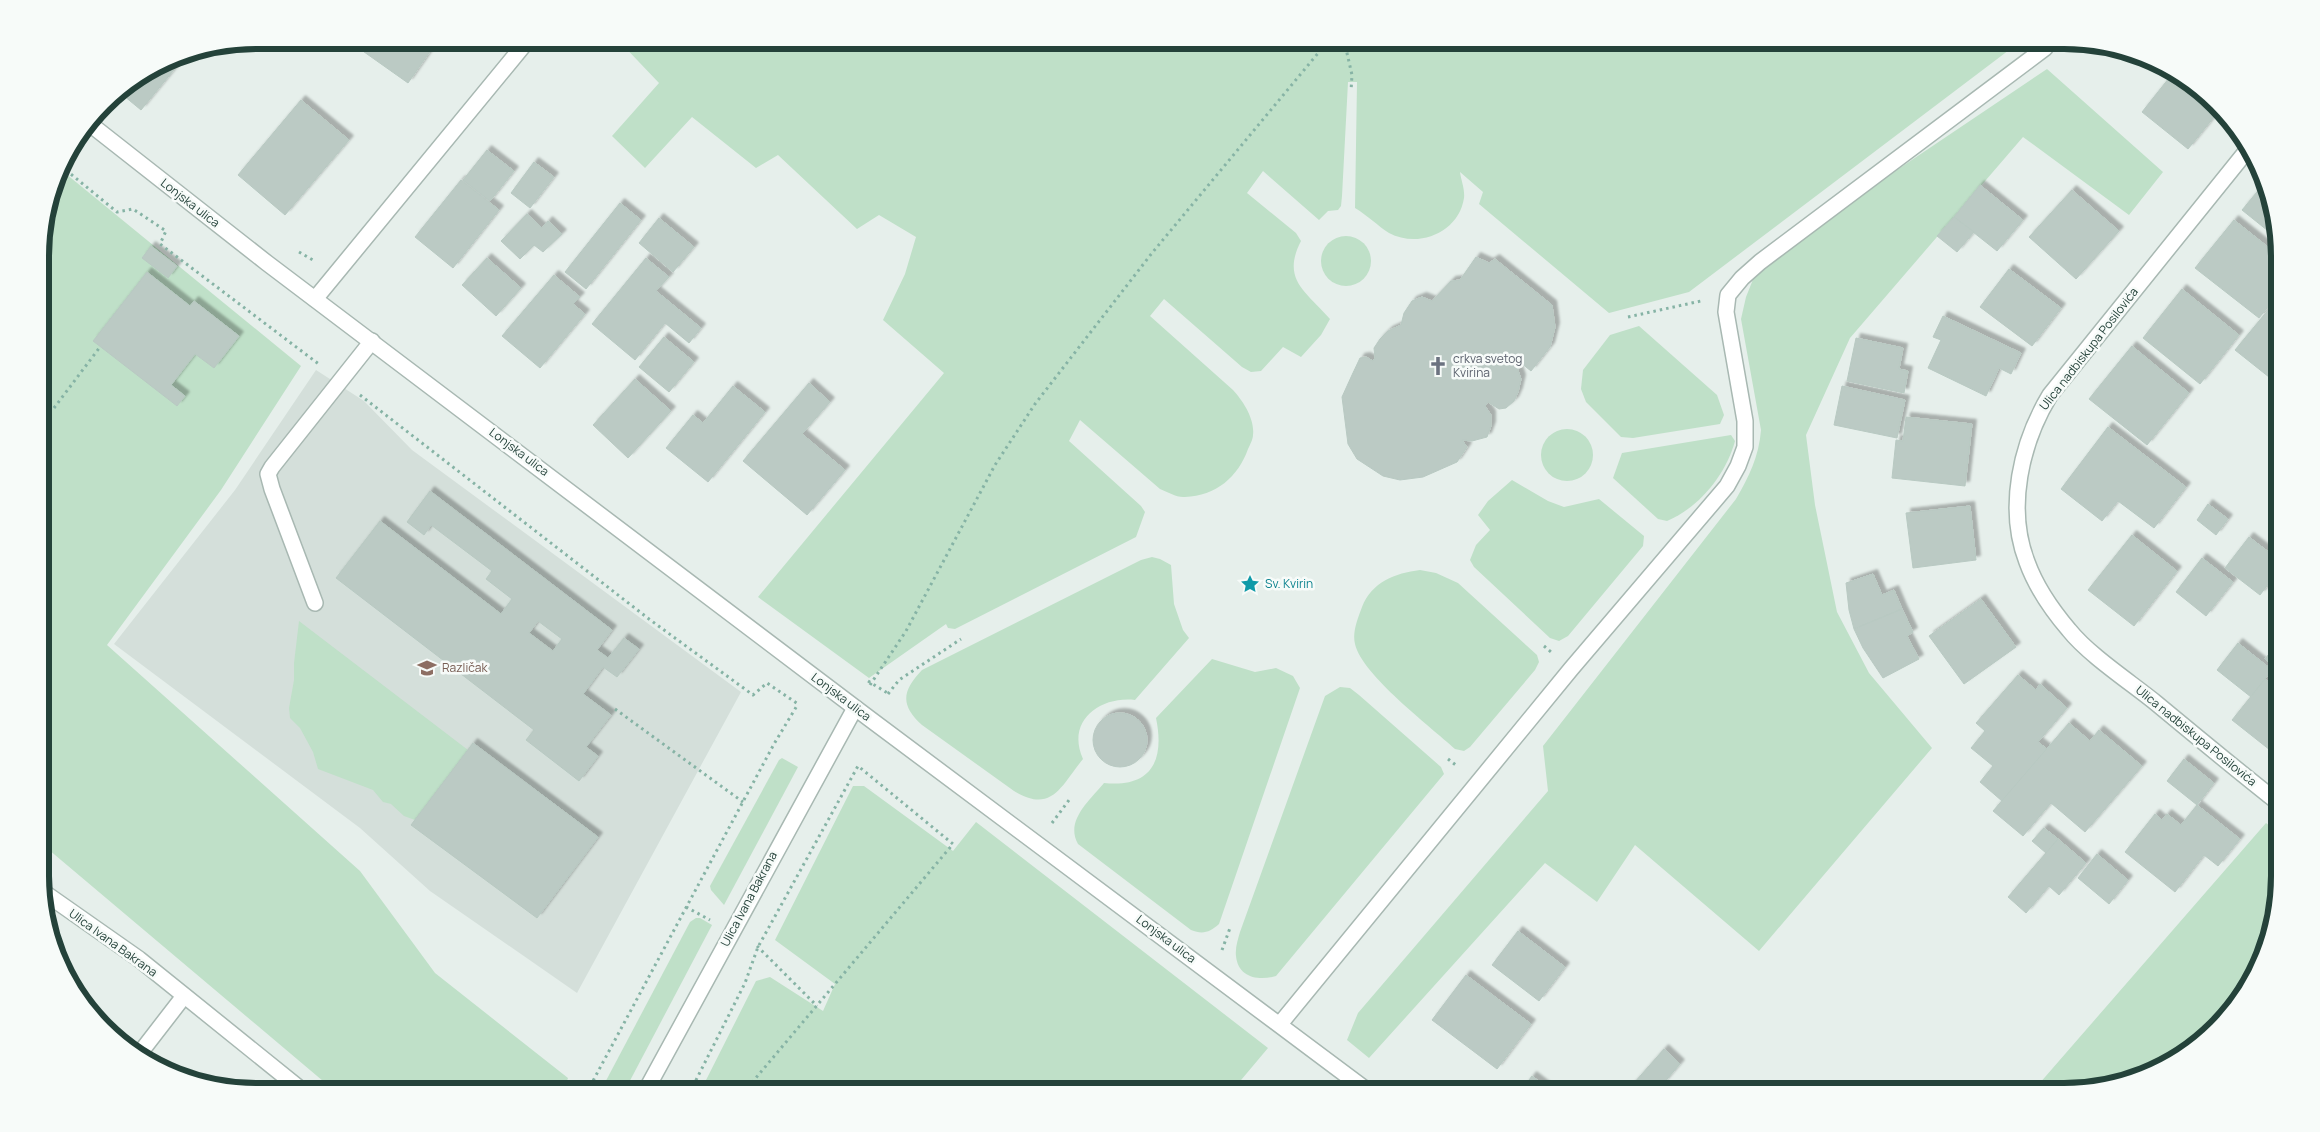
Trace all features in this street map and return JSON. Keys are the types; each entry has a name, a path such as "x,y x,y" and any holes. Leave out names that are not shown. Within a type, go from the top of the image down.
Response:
{"street":[{"path":"315,299 521,49"},
{"path":"1280,1024 1558,684 1726,486 1738,466 1745,447 1745,421 1726,312 1728,295 1742,278 1760,262 2044,49"},
{"name":"Lonjska ulica","path":"94,127 315,299 855,708 1357,1083"},
{"name":"Ulica nadbiskupa Posilovića","path":"2245,153 2050,395 2037,417 2027,441 2020,474 2019,531 2026,561 2036,584 2070,631 2271,798"},
{"path":"315,603 268,474 272,466 372,341"},
{"name":"Ulica Ivana Bakrana","path":"650,1083 855,708"},
{"name":"Ulica Ivana Bakrana","path":"50,897 138,959 293,1083"},
{"path":"143,1049 184,996"}],"path":[{"path":"855,708 906,631 995,465 1035,404 1152,252 1321,49"},
{"path":"1346,49 1352,75 1351,91"},
{"path":"67,171 117,212 133,210 166,231 160,244 340,380 649,619 753,695 767,683 798,704"},
{"path":"1628,317 1728,295"},
{"path":"54,408 100,347"},
{"path":"870,719 900,680 961,639"},
{"path":"592,1083 743,802 815,677"},
{"path":"615,709 743,802"},
{"path":"695,1083 745,983 758,947 858,766 953,844 752,1083"},
{"path":"758,947 817,1006"}],"shaded area":[{"name":"Različak","path":"316,370 364,401 412,450 741,692 577,993 430,891 360,828 114,644 235,490"}],"green space":[{"path":"627,49 2010,49 1689,292 1609,313 1479,204 1483,192 1460,172 1464,195 1461,210 1446,228 1425,238 1413,239 1389,233 1355,208 1357,82 1348,82 1342,196 1341,206 1338,210 1328,211 1319,220 1263,171 1247,193 1296,233 1301,241 1296,254 1295,275 1305,292 1330,319 1321,335 1301,357 1283,347 1261,371 1251,372 1242,367 1164,299 1150,316 1233,390 1248,411 1253,429 1252,438 1244,459 1232,476 1216,489 1207,493 1196,496 1176,496 1160,489 1080,420 1069,441 1141,506 1145,512 1136,537 955,629 948,628 946,624 869,678 758,597 944,373 883,320 905,274 916,237 879,215 857,229 778,155 756,168 692,117 645,168 612,136 659,83"},
{"path":"2047,69 2163,172 2129,215 2023,137 1850,338 1806,435 1815,505 1837,612 1869,673 1932,748 1759,951 1635,845 1597,902 1545,863 1369,1058 1347,1040 1358,1013 1548,791 1543,746 1736,499 1745,483 1756,457 1761,430 1741,319 1746,297 1760,262"},
{"path":"65,173 301,366 221,490 107,645 360,871 435,973 568,1078 566,1083 325,1083 49,850 49,242 56,202"},
{"path":"1341,236 1351,236 1364,243 1371,256 1371,266 1364,279 1351,286 1341,286 1332,282 1325,275 1321,266 1321,256 1325,247 1332,240"},
{"path":"1639,326 1717,395 1724,415 1720,424 1633,438 1621,437 1586,402 1581,389 1583,370 1610,335"},
{"path":"1562,429 1572,429 1581,433 1589,441 1593,455 1589,469 1581,477 1572,481 1562,481 1553,477 1545,469 1541,460 1541,450 1545,441 1553,433"},
{"path":"1731,435 1735,441 1731,453 1710,488 1690,507 1667,521 1658,519 1613,478 1622,453"},
{"path":"1512,480 1548,501 1564,507 1599,499 1644,536 1643,546 1568,636 1559,641 1550,638 1474,567 1470,560 1476,545 1490,530 1478,515 1488,501"},
{"path":"1152,557 1171,565 1174,604 1183,630 1189,638 1135,700 1109,702 1089,714 1082,723 1079,734 1079,746 1083,759 1062,787 1054,794 1038,800 1014,791 922,725 910,711 906,698 907,691 922,670 1141,560"},
{"path":"1420,570 1436,573 1458,583 1537,655 1539,662 1535,670 1470,747 1464,751 1455,749 1398,700 1370,670 1360,656 1355,644 1354,635 1357,620 1366,598 1372,591 1393,576"},
{"path":"299,621 468,750 415,820 404,816 391,804 383,802 373,790 318,769 313,752 300,728 290,718 289,708 294,680"},
{"path":"1212,659 1255,672 1276,668 1293,676 1300,688 1219,924 1209,931 1199,932 1191,930 1078,844 1074,827 1080,812 1104,783 1133,781 1143,776 1151,768 1156,759 1158,747 1156,718"},
{"path":"1340,687 1350,688 1359,695 1441,767 1444,774 1276,976 1256,978 1245,973 1238,963 1236,950 1240,932 1325,696"},
{"path":"782,758 798,767 724,905 711,890 710,886 779,760"},
{"path":"853,786 864,786 953,851 976,822 1268,1048 1239,1083 705,1083 756,981 770,977 823,1011 835,984 775,940"},
{"path":"2266,823 2271,827 2271,890 2264,930 2256,956 2244,980 2211,1023 2168,1056 2144,1068 2105,1079 2078,1083 2040,1083"},
{"path":"700,918 712,925 629,1083 605,1083 690,922"}],"building":[{"path":"360,49 432,49 408,83"},
{"path":"180,63 141,110 124,96 152,76"},
{"path":"2170,77 2201,100 2216,115 2188,149 2142,112"},
{"path":"301,100 349,140 285,215 238,175"},
{"path":"487,150 514,171 490,201 463,180"},
{"path":"534,162 554,177 530,208 511,193"},
{"path":"461,180 499,210 453,268 415,237"},
{"path":"1980,185 2023,220 1997,251 1954,217"},
{"path":"2260,188 2269,232 2242,210"},
{"path":"2072,190 2119,231 2076,279 2029,237"},
{"path":"620,203 641,220 586,289 565,272"},
{"path":"527,214 542,228 548,221 562,234 543,252 534,245 520,259 501,241"},
{"path":"1954,217 1974,232 1957,252 1937,236"},
{"path":"659,218 694,247 673,272 639,243"},
{"path":"2234,220 2271,249 2271,303 2259,318 2195,268"},
{"path":"151,246 177,266 168,278 142,258"},
{"name":"crkva svetog Kvirina","path":"1476,257 1489,263 1495,259 1552,305 1555,327 1550,347 1531,371 1521,363 1518,370 1521,379 1514,401 1506,408 1499,409 1488,402 1485,406 1491,415 1491,426 1487,437 1472,441 1462,440 1467,447 1457,462 1423,477 1400,480 1383,476 1357,459 1348,444 1342,397 1360,358 1366,357 1373,361 1375,358 1374,348 1388,331 1401,325 1404,313 1412,301 1422,297 1432,301 1451,281 1460,280"},
{"path":"487,258 521,288 496,316 462,285"},
{"path":"646,258 669,277 656,291 701,328 689,343 665,323 635,360 592,324"},
{"path":"2009,269 2061,308 2032,346 1980,307"},
{"path":"147,272 190,306 194,301 239,336 214,368 195,354 171,385 185,396 177,406 93,341"},
{"path":"554,275 580,297 573,304 585,314 540,368 502,336"},
{"path":"2182,289 2239,335 2200,384 2143,338"},
{"path":"2269,309 2271,311 2271,379 2235,350"},
{"path":"1943,316 2021,353 2011,374 1999,368 1986,396 1928,368 1941,340 1933,337"},
{"path":"664,337 694,362 669,392 639,367"},
{"path":"1856,338 1903,348 1899,369 1908,371 1904,393 1847,381"},
{"path":"2132,346 2189,393 2147,445 2089,399"},
{"path":"635,379 671,411 628,458 593,425"},
{"path":"809,383 830,402 802,434 845,470 807,515 743,461"},
{"path":"733,386 765,412 708,482 666,448 693,415 703,423"},
{"path":"1842,386 1905,400 1897,438 1834,425"},
{"path":"1906,417 1972,424 1965,486 1892,478 1896,440 1903,441"},
{"path":"2108,427 2186,487 2154,528 2118,501 2102,521 2061,489"},
{"path":"430,491 612,630 597,650 608,658 624,638 639,649 617,677 603,667 583,694 611,715 586,747 598,756 579,781 526,740 534,730 336,578 380,521 501,614 512,599 486,579 492,571 431,525 424,535 407,522","holes":["538,621 562,639 553,651 529,633"]},
{"path":"2208,504 2228,519 2216,535 2197,520"},
{"path":"1970,506 1976,560 1913,568 1906,513"},
{"path":"2132,535 2177,571 2134,626 2088,590"},
{"path":"2249,537 2271,554 2271,580 2260,595 2225,568"},
{"path":"2202,558 2233,582 2206,616 2176,592"},
{"path":"1873,574 1882,595 1894,590 1902,609 1854,629 1849,610 1846,583"},
{"path":"1981,599 2016,647 1964,684 1929,636"},
{"path":"1902,609 1913,632 1907,636 1919,659 1883,678 1863,648 1854,629"},
{"path":"2238,643 2271,669 2271,671 2251,697 2217,670"},
{"path":"2271,651 2271,664 2265,659"},
{"path":"2018,675 2036,690 2040,684 2067,708 2038,742 2047,749 2002,801 1980,782 1993,766 1971,748 1985,731 1976,723"},
{"path":"2265,679 2271,684 2271,751 2232,720"},
{"path":"1120,713 1130,715 1139,721 1145,730 1147,740 1145,750 1139,759 1130,765 1120,767 1110,765 1101,759 1095,750 1093,740 1095,730 1101,721 1110,715"},
{"path":"2069,723 2090,741 2099,730 2142,766 2085,832 2051,803 2023,836 1993,811"},
{"path":"473,743 598,837 537,918 411,825"},
{"path":"2184,759 2214,783 2197,805 2167,781"},
{"path":"2197,805 2240,839 2218,866 2204,855 2175,892 2125,852 2155,814 2162,820 2167,814 2181,825"},
{"path":"2044,828 2058,839 2046,853 2032,841"},
{"path":"2058,839 2086,863 2059,895 2049,886 2026,913 2008,897"},
{"path":"2097,854 2128,880 2109,904 2078,878"},
{"path":"1518,931 1565,967 1539,1001 1492,965"},
{"path":"1466,975 1531,1024 1497,1069 1432,1020"},
{"path":"1664,1049 1680,1064 1664,1083 1634,1083"},
{"path":"1532,1076 1541,1083 1527,1083"}],"place":[{"name":"crkva svetog Kvirina","path":"1438,366"},
{"name":"Sv. Kvirin","path":"1250,584"},
{"name":"Različak","path":"427,668"}]}
